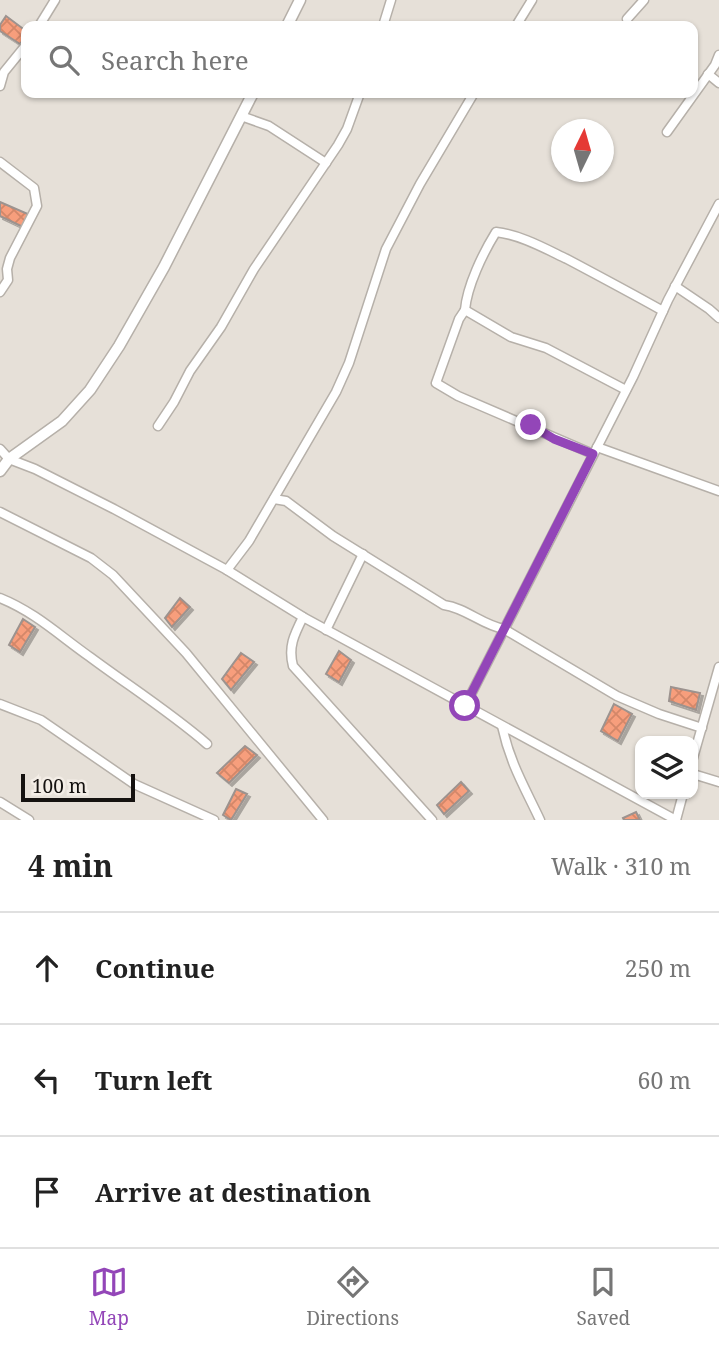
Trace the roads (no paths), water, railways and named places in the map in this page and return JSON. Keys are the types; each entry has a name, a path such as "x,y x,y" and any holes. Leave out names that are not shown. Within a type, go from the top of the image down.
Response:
{"street":[{"path":"41,21 55,0"},
{"path":"290,21 300,0"},
{"path":"385,21 391,0"},
{"path":"519,21 532,0"},
{"path":"627,19 644,0"},
{"path":"0,86 4,72 21,51"},
{"path":"698,88 719,55"},
{"path":"708,74 719,83"},
{"path":"0,471 9,459 62,421 90,390 119,346 164,267 250,98"},
{"path":"158,426 247,281 347,129 358,98"},
{"path":"227,570 249,541 336,393 349,363 386,249 420,184 471,98"},
{"path":"667,132 691,98"},
{"path":"241,116 269,125 326,163"},
{"path":"0,162 34,188 37,206 10,258 8,280 0,292"},
{"path":"465,706 626,390 675,286 719,204"},
{"path":"663,311 541,246 510,234 496,232 470,286 466,310 459,319 436,383 458,396 595,450 719,491"},
{"path":"675,286 719,318"},
{"path":"466,310 511,337 546,348 626,390"},
{"path":"0,449 9,459 35,469 114,509 227,570 326,630 676,820 682,799"},
{"path":"274,499 286,501 333,536 443,605 457,607 491,627 504,629 617,696 702,728"},
{"path":"0,512 91,558 113,575 186,653 323,820"},
{"path":"326,630 363,554"},
{"path":"0,598 36,615 89,657 175,717 207,744"},
{"path":"303,617 291,646 293,666 432,820"},
{"path":"698,741 719,667"},
{"path":"0,704 41,720 134,784 214,820"},
{"path":"502,726 518,779 540,820"},
{"path":"698,776 719,782"},
{"path":"0,802 29,820"}]}
